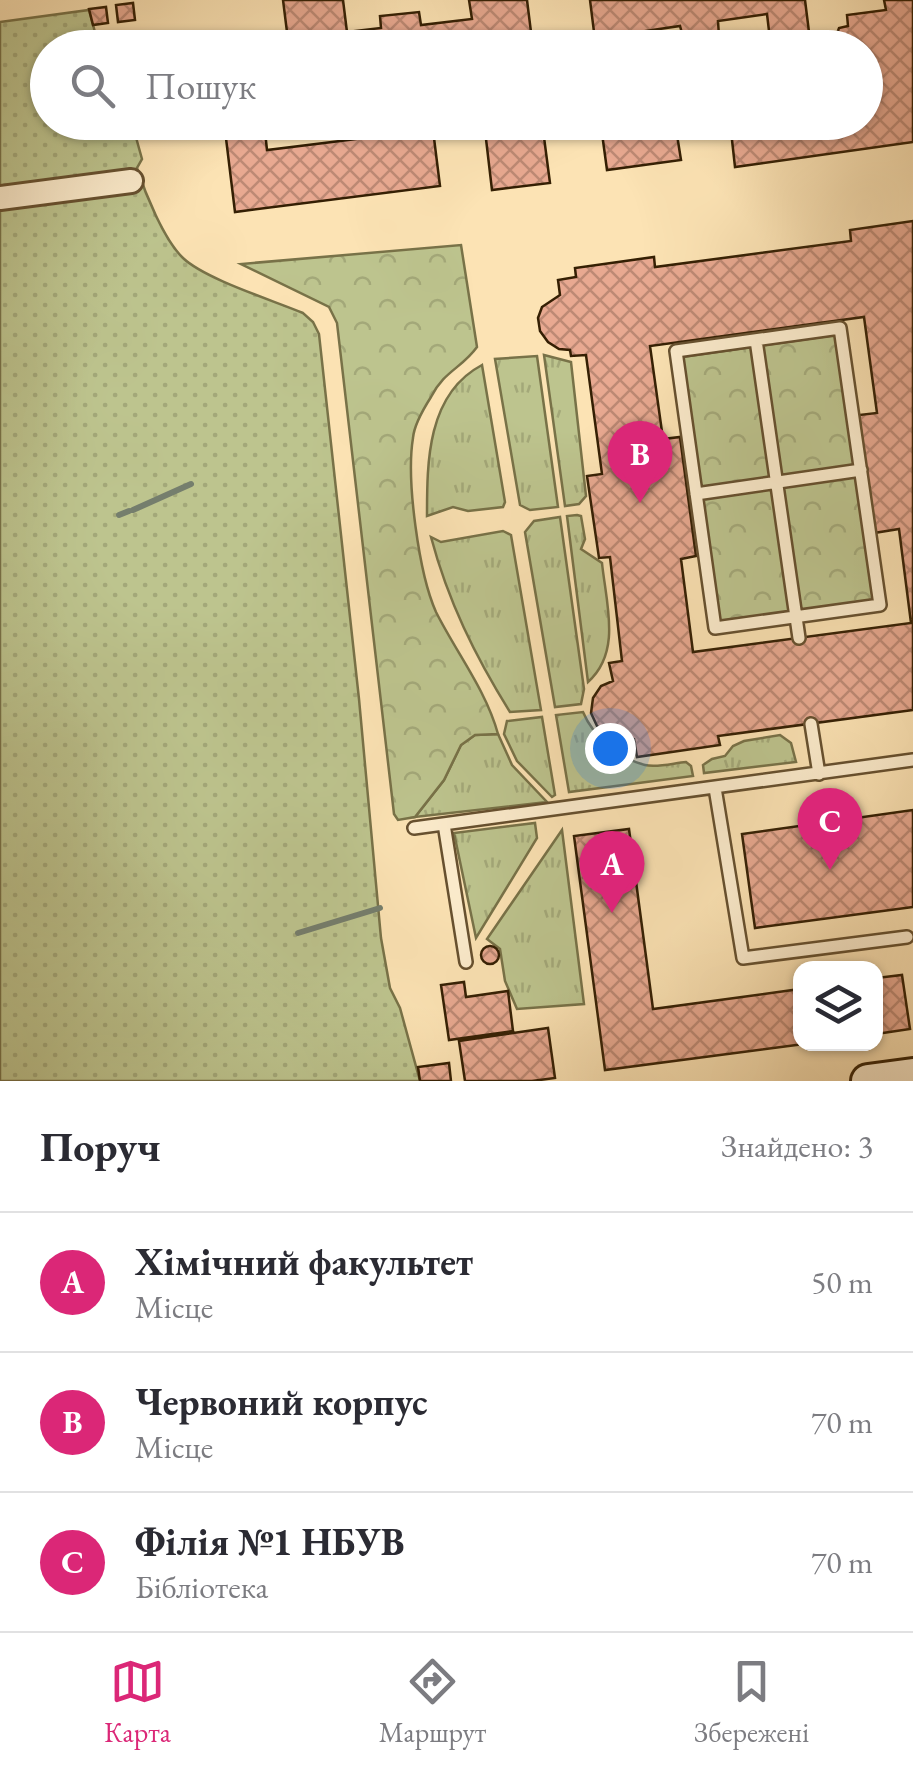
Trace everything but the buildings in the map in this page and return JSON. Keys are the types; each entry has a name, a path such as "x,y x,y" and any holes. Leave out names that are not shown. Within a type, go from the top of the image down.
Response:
{"main road":[{"path":"868,1081 913,1075"}],"street":[{"path":"0,198 131,181"}],"lane":[{"path":"840,328 880,605 715,628 676,352 756,340 840,328"},
{"path":"756,340 799,638"},
{"path":"696,494 860,470"},
{"path":"811,724 818,774"},
{"path":"414,828 913,760"},
{"path":"714,788 742,958 907,938"},
{"path":"444,824 466,962"}],"green space":[{"path":"89,10 94,30 30,30 30,140 137,140 142,159 137,168 140,178 156,216 183,258 207,274 303,313 319,334 381,938 390,988 400,1008 420,1081 0,1081 0,22"},
{"path":"461,245 477,347 436,388 417,422 411,456 413,501 419,551 436,612 486,702 498,734 475,735 461,745 444,780 415,817 398,820 394,814 337,323 329,307 241,264"},
{"path":"836,335 873,600 719,622 682,357"},
{"path":"544,355 571,362 586,496 579,504 565,506"},
{"path":"537,356 558,507 530,510 520,505 495,359"},
{"path":"482,365 505,502 503,507 468,511 453,507 427,516 430,452 440,411 450,393"},
{"path":"567,516 581,516 585,539 581,549 602,563 608,610 605,656 588,682"},
{"path":"560,517 584,689 581,704 555,707 525,532 534,521"},
{"path":"503,531 511,535 541,710 510,712 464,628 431,537 441,542"},
{"path":"583,712 600,737 625,757 650,766 686,762 693,776 569,792 556,715"},
{"path":"542,717 555,795 552,797 517,761 504,734 507,721"},
{"path":"498,734 512,765 547,802 415,817 444,780 461,745 475,735"},
{"path":"780,735 791,743 796,762 704,773 703,765 725,756 733,746"},
{"path":"535,823 537,838 476,938 454,833"},
{"path":"562,830 584,1004 517,1009 505,981 500,949 487,939"}],"waterway":[{"path":"133,510 191,484"},
{"path":"119,515 129,511"},
{"path":"298,933 380,908"}],"place":[{"name":"Червоний корпус","path":"640,503"},
{"name":"Філія №1 НБУВ","path":"830,870"},
{"name":"Хімічний факультет","path":"612,913"}]}
